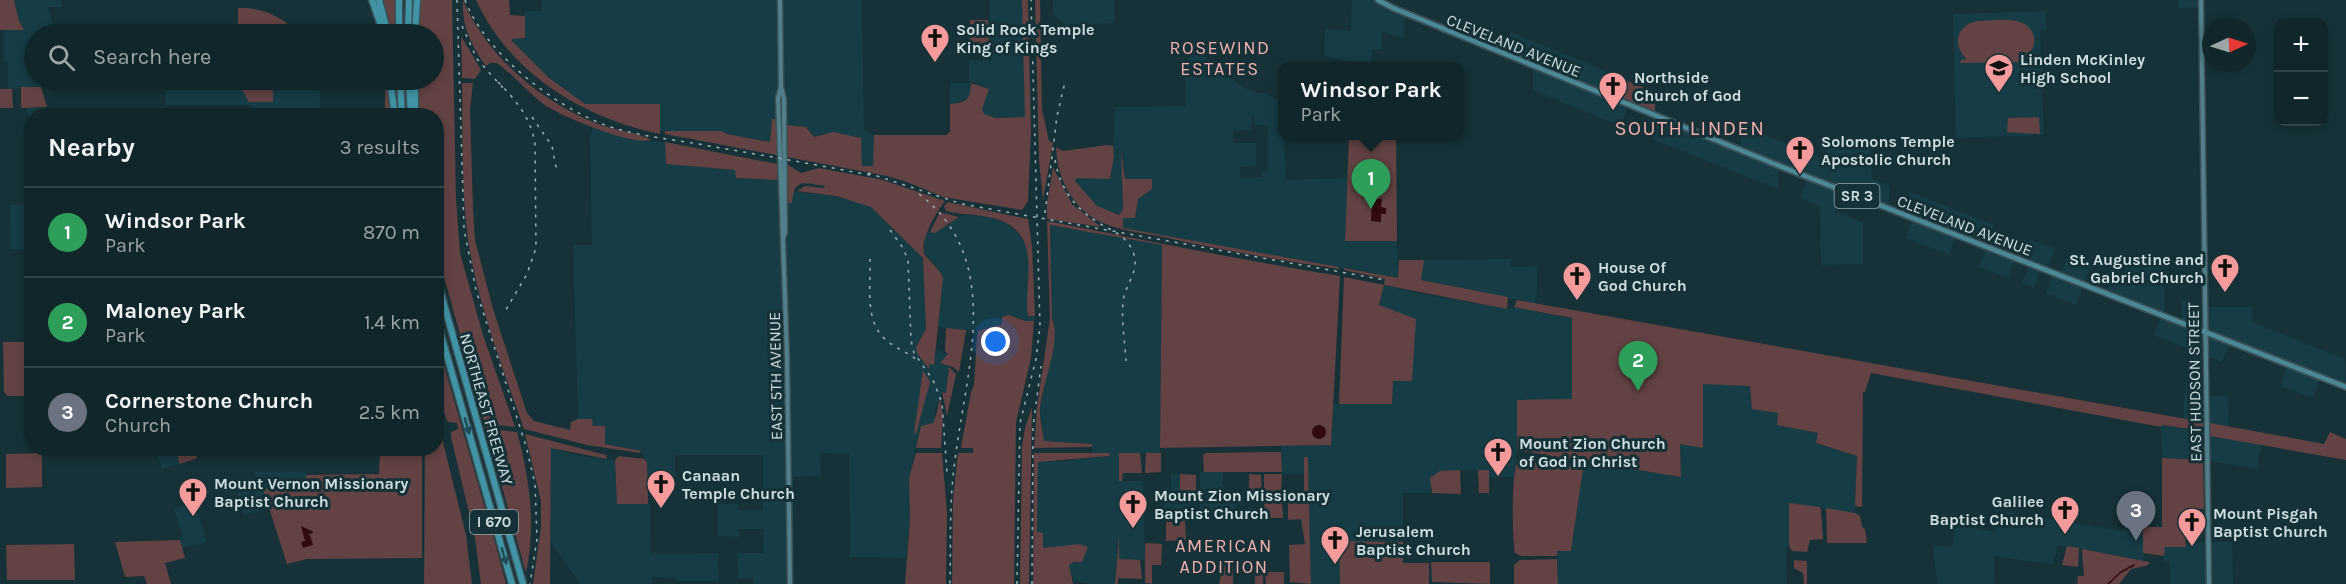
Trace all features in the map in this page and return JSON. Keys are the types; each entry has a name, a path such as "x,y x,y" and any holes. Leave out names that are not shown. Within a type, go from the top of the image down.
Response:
{"highway":[{"path":"372,0 382,24"},
{"path":"379,0 384,24"},
{"path":"399,0 399,24"},
{"path":"408,24 409,0"},
{"path":"416,24 417,0"},
{"path":"393,90 395,108"},
{"path":"401,90 402,108"},
{"path":"410,90 412,108"},
{"path":"413,108 414,90"},
{"name":"NORTHEAST FREEWAY","path":"444,304 523,584"},
{"name":"NORTHEAST FREEWAY","path":"444,345 512,584"}],"main road":[{"name":"EAST 5TH AVENUE","path":"780,0 781,87 778,98 790,584"},
{"name":"CLEVELAND AVENUE","path":"1378,0 1418,19 1775,164 2346,387"},
{"name":"EAST HUDSON STREET","path":"2201,0 2209,584"}],"shaded area":[{"path":"0,0 14,0 19,21 24,30 0,30"},
{"path":"14,0 62,0 62,7 48,7 53,24 24,24 24,29 19,22"},
{"path":"382,0 395,0 396,24 388,24"},
{"path":"420,0 452,0 456,199 460,253 483,335 515,427 488,424 489,429 517,432 525,467 531,520 526,573 444,277 444,108 419,108 418,90 444,90 444,24 419,24"},
{"path":"463,0 486,40 518,75 537,90 577,115 598,124 651,140 642,141 614,135 567,117 533,96 497,63 490,63 486,66 468,35"},
{"path":"476,0 509,0 510,15 525,16 525,38 512,39 512,41 548,77 585,104 660,104 660,134 604,117 552,89 508,50"},
{"path":"542,0 862,0 864,129 874,135 874,166 862,166 827,133 814,137 806,127 777,124 772,120 770,142 721,131 660,131 660,104 585,104 548,77 512,41 512,39 525,38 524,11 542,11"},
{"path":"990,0 1022,0 1026,117 996,118 984,114 981,109 989,89 973,82 968,99 950,104 950,83 969,83 969,61 991,60"},
{"path":"1022,0 1028,0 1031,131 1028,201 1022,210 943,197 887,176 665,134 665,131 721,131 770,142 772,119 777,119 777,150 787,151 787,125 806,127 814,137 833,132 861,138 862,166 873,166 874,135 946,135 950,132 950,104 964,101 969,97 971,83 989,89 982,109 984,114 996,118 1025,117"},
{"path":"1035,0 1040,0 1042,109 1049,141 1053,143 1043,200 1039,160"},
{"path":"1053,0 1114,0 1114,23 1066,25 1053,14"},
{"path":"1352,0 1382,0 1404,11 1404,39 1382,31 1382,49 1372,50 1371,62 1324,56 1325,29 1351,31"},
{"path":"2178,0 2201,0 2201,7 2178,8"},
{"path":"238,8 247,8 264,11 287,24 238,24"},
{"name":"Linden McKinley High School","path":"2046,11 2046,29 2040,30 2044,135 1956,138 1953,14"},
{"path":"970,20 988,20 989,47 970,46"},
{"path":"2010,20 2025,24 2031,29 2034,37 2032,48 2025,58 2029,59 2029,62 1960,63 1961,60 1967,59 1959,48 1961,31 1965,26 1978,21"},
{"path":"24,29 24,88 8,89 8,62 4,62 4,30"},
{"path":"1510,32 1617,77 1617,95 1630,101 1620,126 1533,90 1533,65 1510,57"},
{"path":"461,36 481,70 475,79 462,78"},
{"path":"1191,53 1201,53 1243,87 1256,93 1266,93 1278,100 1278,140 1284,140 1286,180 1347,178 1345,241 1397,241 1398,278 1122,228 1123,218 1138,199 1152,189 1152,179 1125,179 1122,150 1123,209 1121,214 1106,211 1097,206 1078,187 1075,179 1114,156 1115,107 1185,106 1186,63","holes":["1252,116 1254,116 1254,125 1268,125 1268,171 1262,172 1262,177 1240,178 1240,167 1256,166 1256,143 1233,143 1233,131 1252,130"]},
{"path":"1617,77 1655,92 1655,111 1616,95"},
{"path":"462,83 473,83 470,109 475,240 493,309 527,413 534,421 570,430 571,422 578,419 592,419 593,426 605,426 605,444 641,451 640,453 587,445 524,429 491,335 472,263 464,200"},
{"path":"21,87 24,87 24,90 42,90 47,107 21,108"},
{"path":"0,89 12,89 13,108 0,108"},
{"path":"165,90 250,90 273,102 273,90 319,90 320,108 166,105"},
{"path":"273,90 273,102 249,102 243,91"},
{"path":"385,90 389,90 391,108 385,108"},
{"path":"1651,114 1741,150 1741,126 1825,159 1826,142 1869,142 1872,179 1890,186 1888,208 1843,190 1835,211 1863,223 1863,264 1821,265 1820,206 1800,198 1808,177 1778,165 1778,189 1652,139"},
{"path":"2039,117 2040,134 2007,132 2008,118"},
{"path":"593,127 632,140 665,142 666,164 736,170 736,178 777,180 788,203 793,192 797,192 836,196 871,207 924,258 926,329 916,347 929,368 929,364 934,364 935,350 948,354 942,364 949,366 946,393 942,392 935,411 936,419 933,423 921,427 916,446 909,478 910,519 906,558 850,557 849,454 820,453 821,476 793,477 794,584 754,584 754,579 738,578 737,553 763,553 764,529 739,529 739,537 718,536 718,504 738,504 739,510 763,510 763,455 675,455 675,476 647,476 647,462 641,451 605,444 593,426 592,419 578,419 573,245 592,245 590,136"},
{"path":"1349,140 1396,140 1397,241 1345,241"},
{"path":"665,142 777,164 777,180 736,178 735,170 666,164"},
{"path":"1113,146 1114,156 1110,179 1077,178 1075,181 1097,206 1119,215 1123,209 1121,150 1125,179 1152,179 1152,189 1138,199 1135,218 1123,218 1123,228 1339,267 1339,269 1251,255 1134,232 1097,220 1081,208 1069,193 1058,166 1056,147 1063,151"},
{"path":"787,164 801,173 819,168 883,180 945,201 933,219 924,243 925,255 943,278 934,365 929,364 929,369 917,353 916,347 926,329 923,258 871,207 836,196 797,191 805,186 824,188 825,186 806,183 798,185 792,203 788,203"},
{"path":"1053,167 1072,204 1101,227 1047,219"},
{"path":"1910,192 1994,225 1985,245 1956,235 1949,255 1906,238 1913,217 1910,212"},
{"path":"1372,199 1382,199 1381,207 1386,208 1386,214 1381,214 1381,222 1371,221"},
{"path":"948,202 1028,219 1032,246 1035,316 1028,316 1028,254 1025,243 1018,232 1008,224 993,218 946,211 944,206"},
{"path":"10,205 24,205 24,249 11,249"},
{"path":"940,212 959,217 935,233 930,232"},
{"path":"968,215 993,218 1008,224 1026,244 1029,261 1027,309 1028,316 1035,316 1034,321 1026,321 1015,316 1002,324 978,331 937,327 943,281 938,268 924,253 925,238 928,232 935,232 959,217"},
{"path":"1047,221 1229,257 1340,276 1331,445 1160,448 1162,245 1050,225 1052,319 1055,339 1040,408 1044,441 1092,444 1092,447 1034,448 1037,408 1050,318"},
{"path":"1050,225 1162,245 1160,453 1120,453 1119,481 1143,481 1145,560 1118,560 1118,538 1115,584 1090,584 1074,581 1069,566 1073,562 1079,563 1079,544 1043,549 1037,532 1038,462 1109,456 1110,453 1092,454 1092,444 1044,441 1040,409 1055,325 1052,319"},
{"path":"2030,239 2055,249 2047,270 2041,267 2034,288 2022,283 2030,263 2022,260"},
{"path":"1987,246 2016,257 2008,278 1979,267"},
{"path":"2068,255 2091,264 2076,305 2046,293 2054,272 2061,275"},
{"path":"1511,259 1511,267 1537,266 1535,303 1420,280 1424,260"},
{"path":"1399,260 1424,260 1421,280 1508,297 1507,309 1384,285 1385,279 1344,270 1344,268 1398,278"},
{"path":"2125,266 2164,266 2165,315 2182,321 2182,300 2204,307 2252,307 2252,322 2345,359 2346,387 2320,377 2313,398 2281,386 2288,364 2231,341 2222,362 2154,335 2162,314 2106,292 2114,272 2126,276"},
{"path":"1344,277 1384,285 1379,305 1416,319 1412,381 1393,381 1392,404 1339,404"},
{"path":"1384,285 1416,293 1507,309 1514,307 1617,328 1572,371 1572,400 1517,400 1517,450 1514,477 1489,477 1489,470 1440,471 1430,489 1432,493 1403,493 1403,542 1339,541 1340,584 1311,584 1308,457 1304,457 1305,474 1282,474 1281,446 1331,445 1334,404 1391,404 1379,305"},
{"path":"1517,300 2203,422 2203,431 2162,425 2161,427 1871,373 1865,392 1863,392 1862,507 1855,506 1857,456 1816,443 1818,433 1777,425 1778,413 1752,409 1750,386 1703,384 1703,448 1680,444 1681,477 1517,450 1517,400 1572,399 1572,318 1514,307"},
{"path":"1008,315 1034,321 1031,358 1016,422 1014,584 952,584 953,499 958,453 973,453 973,448 961,448 974,385 978,331 1002,324 1002,317"},
{"path":"946,328 966,330 959,372 953,367 940,363 948,354 945,351"},
{"path":"3,342 24,342 24,396 7,396 4,392"},
{"path":"444,365 506,584 481,584 475,538 451,437 451,432 458,429 457,423 448,422"},
{"path":"949,367 956,374 947,416 942,392 946,393"},
{"path":"923,370 930,382 916,434 914,433"},
{"path":"1703,383 1750,386 1752,409 1778,413 1778,425 1818,433 1816,443 1857,456 1855,513 1789,503 1789,546 1786,546 1787,584 1558,584 1557,551 1571,550 1584,461 1681,476 1680,444 1703,447"},
{"path":"2184,393 2228,396 2229,426 2184,419"},
{"path":"940,399 943,415 941,448 916,448 921,426 933,423"},
{"path":"1032,407 1029,584 1020,584 1022,446"},
{"path":"2210,423 2324,444 2330,432 2346,439 2346,460 2210,436"},
{"path":"1319,425 1324,427 1326,432 1324,437 1319,439 1314,437 1312,432 1314,427"},
{"path":"2161,425 2261,445 2257,469 2197,459 2162,458"},
{"path":"525,434 606,455 607,459 551,448 550,584 533,584 541,527 541,501"},
{"path":"444,446 466,535 472,584 424,584 425,456 444,456"},
{"path":"551,448 575,455 615,460 617,504 650,504 651,554 718,553 719,581 677,581 676,578 652,577 652,584 580,584 551,542"},
{"path":"1281,452 1282,472 1204,472 1203,456 1205,453"},
{"path":"916,453 942,453 947,512 946,584 905,584 910,519 909,478"},
{"path":"1034,453 1110,453 1109,456 1038,462 1037,532 1043,533 1043,548 1079,544 1088,547 1082,562 1073,562 1069,565 1073,584 1033,584"},
{"path":"1119,453 1140,453 1142,473 1123,473 1122,481 1119,481"},
{"path":"1146,453 1161,453 1161,472 1145,473"},
{"path":"6,454 42,456 42,487 6,488"},
{"path":"158,456 177,456 180,464 162,469"},
{"path":"177,456 196,456 197,458 180,464"},
{"path":"380,456 422,456 422,558 307,559 287,564 263,489 306,489 306,475 379,474"},
{"path":"619,456 644,459 647,462 648,504 617,504 615,460"},
{"path":"1304,457 1308,457 1311,584 1290,582 1289,545 1305,544 1301,519 1288,520 1288,493 1304,493"},
{"path":"1519,458 1583,469 1571,551 1557,551 1557,556 1521,556 1515,553 1513,489 1516,464"},
{"path":"2162,458 2203,460 2204,509 2195,509 2197,525 2188,527 2187,537 2185,537 2186,547 2165,547 2164,556 2143,553 2143,527 2162,527"},
{"path":"1460,470 1461,494 1432,493 1430,478 1440,471"},
{"path":"1478,470 1489,470 1489,493 1479,493"},
{"path":"255,472 306,472 306,489 264,489 269,508 244,515 236,488 257,482"},
{"path":"1200,472 1223,472 1223,496 1236,499 1237,518 1200,518"},
{"path":"1171,474 1180,474 1180,495 1189,495 1189,518 1185,520 1164,519 1164,495 1171,495"},
{"path":"1180,474 1196,475 1196,493 1180,495"},
{"path":"1249,474 1261,475 1262,493 1249,493"},
{"path":"1264,474 1282,474 1281,493 1264,493"},
{"path":"1264,499 1282,499 1283,518 1264,518"},
{"path":"195,503 207,542 182,548 180,540 182,535 174,509"},
{"path":"1789,503 1820,507 1823,539 1810,540 1807,552 1792,551 1789,546"},
{"path":"1826,508 1860,516 1867,543 1827,543"},
{"path":"1995,510 2124,531 2124,527 2143,527 2143,561 2058,545 2053,565 1994,556 1995,584 1937,584 1933,545 1952,548 1955,525 1995,532"},
{"path":"1166,520 1185,520 1186,540 1166,541"},
{"path":"301,526 312,531 313,533 307,535 310,535 313,545 303,548 301,542 305,541"},
{"path":"1119,536 1119,559 1140,560 1142,579 1118,578 1118,584 1115,584"},
{"path":"180,540 185,558 165,563 171,584 147,584 144,576 125,577 115,542"},
{"path":"1339,541 1403,542 1403,563 1429,563 1429,584 1340,584"},
{"path":"2232,542 2233,584 2170,584 2170,562 2163,560 2165,547 2186,547 2186,544"},
{"path":"1147,543 1162,544 1161,565 1152,565 1152,584 1145,583 1145,545"},
{"path":"74,544 75,580 7,580 6,545"},
{"path":"2067,546 2079,548 2078,567 2062,565"},
{"path":"2082,549 2149,562 2149,564 2131,569 2119,584 2077,584 2078,576 2084,576"},
{"path":"1557,559 1558,584 1514,584 1514,565 1520,560"},
{"path":"1794,560 1807,561 1807,584 1804,584 1803,573 1794,568"},
{"path":"1431,562 1490,562 1490,584 1432,582"},
{"path":"1223,566 1233,566 1233,584 1219,584"},
{"path":"1255,566 1263,566 1263,584 1255,584"},
{"path":"1265,572 1284,572 1284,584 1266,584"}],"waterway":[{"path":"2108,584 2121,572 2134,565"}],"railway":[{"path":"457,0 464,229 476,290 526,446 535,484 537,539 530,584"},
{"path":"465,0 488,39 523,75 564,105 605,125 641,135 875,176"},
{"path":"1017,584 1020,423 1036,359 1040,326 1031,0"},
{"path":"462,26 477,59 503,88"},
{"path":"498,82 522,110 535,144 536,248 527,274 504,313"},
{"path":"1045,213 1057,116 1065,82"},
{"path":"532,117 552,146 557,172"},
{"path":"1055,160 1060,180 1075,204 1090,217 1123,238 1133,252 1135,264 1123,303 1126,361"},
{"path":"868,173 962,204 1385,280"},
{"path":"919,194 946,220 962,250 971,283 973,318 971,353 953,475 950,584"},
{"path":"890,230 903,248 908,260 911,340 914,353 933,380 942,403 947,473"},
{"path":"870,259 870,302 874,323 886,340 918,361"},
{"path":"1032,584 1033,427 1041,366"}],"place":[{"name":"Solid Rock Temple King of Kings","path":"935,64"},
{"name":"Linden McKinley High School","path":"1999,94"},
{"name":"Northside Church of God","path":"1613,112"},
{"name":"Solomons Temple Apostolic Church","path":"1800,176"},
{"name":"Windsor Park","path":"1371,209"},
{"name":"St. Augustine and Gabriel Church","path":"2225,294"},
{"name":"House Of God Church","path":"1577,302"},
{"name":"Maloney Park","path":"1638,391"},
{"name":"Mount Zion Church of God in Christ","path":"1498,478"},
{"name":"Canaan Temple Church","path":"661,510"},
{"name":"Mount Vernon Missionary Baptist Church","path":"193,518"},
{"name":"Mount Zion Missionary Baptist Church","path":"1133,530"},
{"name":"Galilee Baptist Church","path":"2065,536"},
{"name":"Cornerstone Church","path":"2136,541"},
{"name":"Mount Pisgah Baptist Church","path":"2192,548"},
{"name":"Jerusalem Baptist Church","path":"1335,566"}],"district":[{"name":"ROSEWIND ESTATES","path":"1220,58"},
{"name":"SOUTH LINDEN","path":"1690,128"},
{"name":"AMERICAN ADDITION","path":"1224,556"}]}
